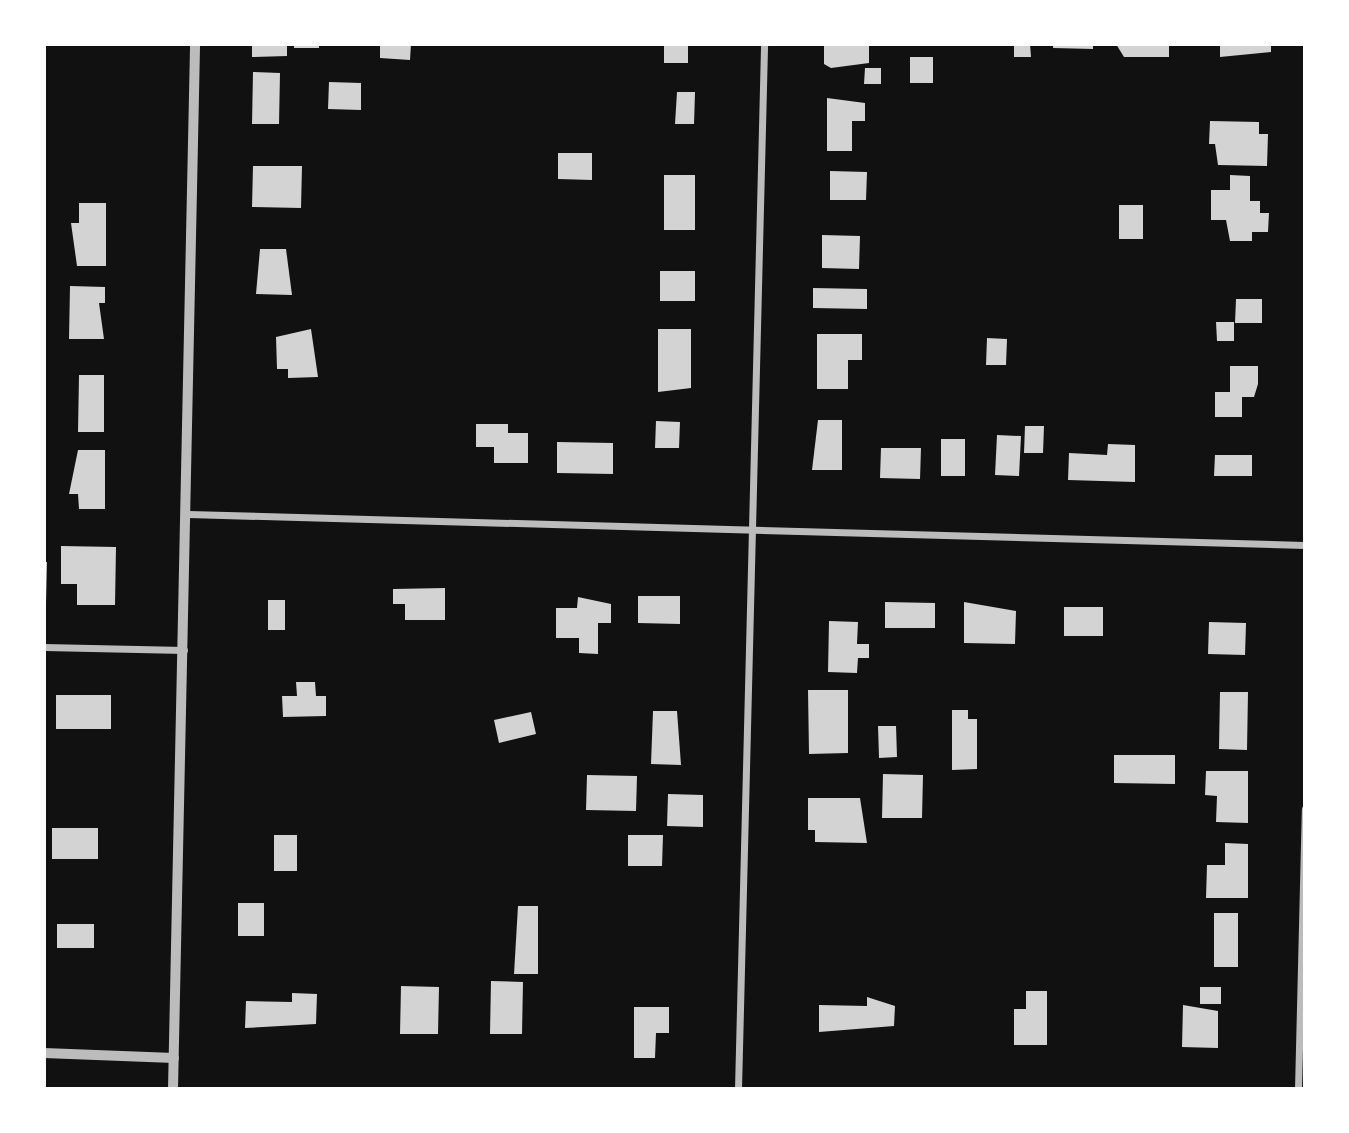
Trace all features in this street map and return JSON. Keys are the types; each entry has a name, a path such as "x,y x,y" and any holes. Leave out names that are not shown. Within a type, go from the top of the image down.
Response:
{"street":[{"path":"173,1089 188,514 195,44"},
{"path":"738,1089 764,44"},
{"path":"188,514 1305,545"},
{"path":"44,648 184,650"},
{"path":"1298,1089 1305,809"},
{"path":"44,1052 174,1058"}],"building":[{"path":"252,44 287,44 287,56 252,57"},
{"path":"294,44 319,44 319,48 294,48"},
{"path":"380,44 411,44 410,60 380,58"},
{"path":"664,44 688,44 688,63 664,63"},
{"path":"824,44 869,44 869,63 831,68 824,64"},
{"path":"1014,44 1030,44 1031,57 1014,57"},
{"path":"1053,44 1093,44 1093,49 1053,48"},
{"path":"1116,44 1169,44 1169,57 1124,57"},
{"path":"1220,44 1271,44 1271,52 1220,57"},
{"path":"910,57 933,57 933,83 910,83"},
{"path":"865,68 881,68 881,84 864,84"},
{"path":"253,72 280,73 279,124 252,124"},
{"path":"329,82 361,83 361,110 328,109"},
{"path":"677,92 695,92 694,124 675,124"},
{"path":"827,98 865,103 865,121 852,121 852,151 827,151"},
{"path":"1210,121 1259,122 1259,134 1268,134 1267,166 1218,165 1215,144 1209,144"},
{"path":"558,153 592,153 592,180 558,179"},
{"path":"253,166 302,166 301,208 252,207"},
{"path":"830,171 867,172 866,200 830,200"},
{"path":"664,175 695,175 695,230 664,230"},
{"path":"1230,175 1250,176 1250,201 1260,201 1260,213 1269,213 1268,232 1252,232 1252,241 1230,241 1226,220 1211,220 1211,190 1230,190"},
{"path":"79,203 106,203 106,266 77,266 71,223 79,223"},
{"path":"1119,205 1143,205 1143,239 1119,239"},
{"path":"822,235 860,236 859,269 822,268"},
{"path":"260,249 286,249 292,295 256,294"},
{"path":"660,271 695,271 695,301 660,301"},
{"path":"70,286 105,287 105,303 99,303 104,339 69,339"},
{"path":"813,288 867,289 867,309 813,308"},
{"path":"1236,299 1262,299 1262,323 1235,323"},
{"path":"1216,322 1234,322 1234,341 1217,341"},
{"path":"311,329 318,377 288,378 288,369 277,369 276,337"},
{"path":"658,329 691,329 691,388 658,392"},
{"path":"817,334 862,334 862,360 848,360 848,389 817,389"},
{"path":"987,338 1007,339 1006,365 986,365"},
{"path":"1230,366 1258,366 1258,384 1254,397 1242,397 1242,417 1215,417 1215,392 1230,392"},
{"path":"79,375 104,375 104,432 78,432"},
{"path":"818,420 842,420 842,470 812,470"},
{"path":"656,421 680,422 679,448 655,448"},
{"path":"476,424 508,424 508,433 528,433 528,463 494,463 494,447 476,447"},
{"path":"1025,426 1044,426 1043,453 1024,453"},
{"path":"997,435 1021,436 1019,476 995,475"},
{"path":"941,439 965,439 965,476 941,476"},
{"path":"557,442 613,443 613,474 557,473"},
{"path":"1108,444 1135,445 1135,482 1068,480 1069,453 1107,455"},
{"path":"881,448 921,448 920,479 880,478"},
{"path":"78,450 105,450 105,509 79,509 78,494 69,494"},
{"path":"1215,455 1252,455 1252,476 1214,476"},
{"path":"61,546 116,547 115,605 77,605 77,584 61,584"},
{"path":"44,562 47,562 46,603 44,603"},
{"path":"445,588 445,620 405,620 405,604 393,604 393,589"},
{"path":"638,596 680,596 680,624 638,623"},
{"path":"578,597 611,604 611,623 598,623 598,654 579,653 579,638 556,638 556,608 577,608"},
{"path":"268,600 285,600 285,630 268,630"},
{"path":"885,602 935,603 935,628 885,628"},
{"path":"964,602 1016,611 1015,644 964,643"},
{"path":"1064,607 1103,607 1103,636 1064,636"},
{"path":"829,621 858,622 857,644 869,644 869,658 858,658 857,673 828,672"},
{"path":"1209,622 1246,623 1245,655 1208,654"},
{"path":"296,682 315,682 316,696 326,696 326,716 283,717 282,696 297,696"},
{"path":"808,690 848,690 848,753 809,754"},
{"path":"1220,692 1248,692 1247,750 1219,749"},
{"path":"56,695 111,695 111,729 56,729"},
{"path":"952,710 968,710 968,719 977,719 977,769 952,770"},
{"path":"653,711 677,711 681,765 651,764"},
{"path":"531,712 536,734 499,743 494,720"},
{"path":"878,726 896,726 897,757 879,758"},
{"path":"1114,755 1175,755 1175,784 1114,783"},
{"path":"1206,771 1248,771 1248,823 1216,822 1217,796 1205,795"},
{"path":"883,774 923,775 922,818 882,818"},
{"path":"587,775 637,776 636,811 586,810"},
{"path":"668,794 703,795 703,827 667,826"},
{"path":"808,798 860,798 867,843 815,842 815,830 808,830"},
{"path":"52,828 98,828 98,859 52,859"},
{"path":"274,835 297,835 297,871 274,871"},
{"path":"628,835 663,835 662,866 628,866"},
{"path":"1225,843 1248,844 1248,898 1206,898 1207,865 1225,865"},
{"path":"238,903 264,903 264,936 238,936"},
{"path":"518,906 538,906 538,974 514,974"},
{"path":"1214,913 1238,913 1238,967 1214,967"},
{"path":"57,924 94,924 94,948 57,948"},
{"path":"491,981 523,982 522,1034 490,1034"},
{"path":"401,986 439,987 438,1034 400,1034"},
{"path":"1200,987 1221,987 1221,1004 1200,1004"},
{"path":"1026,991 1047,991 1047,1045 1014,1045 1014,1009 1026,1009"},
{"path":"292,993 317,994 316,1024 245,1028 246,1001 292,1002"},
{"path":"867,997 895,1006 894,1026 819,1032 819,1005 867,1006"},
{"path":"1183,1005 1218,1011 1218,1048 1182,1047"},
{"path":"634,1007 669,1007 669,1033 656,1033 655,1058 634,1058"}]}
